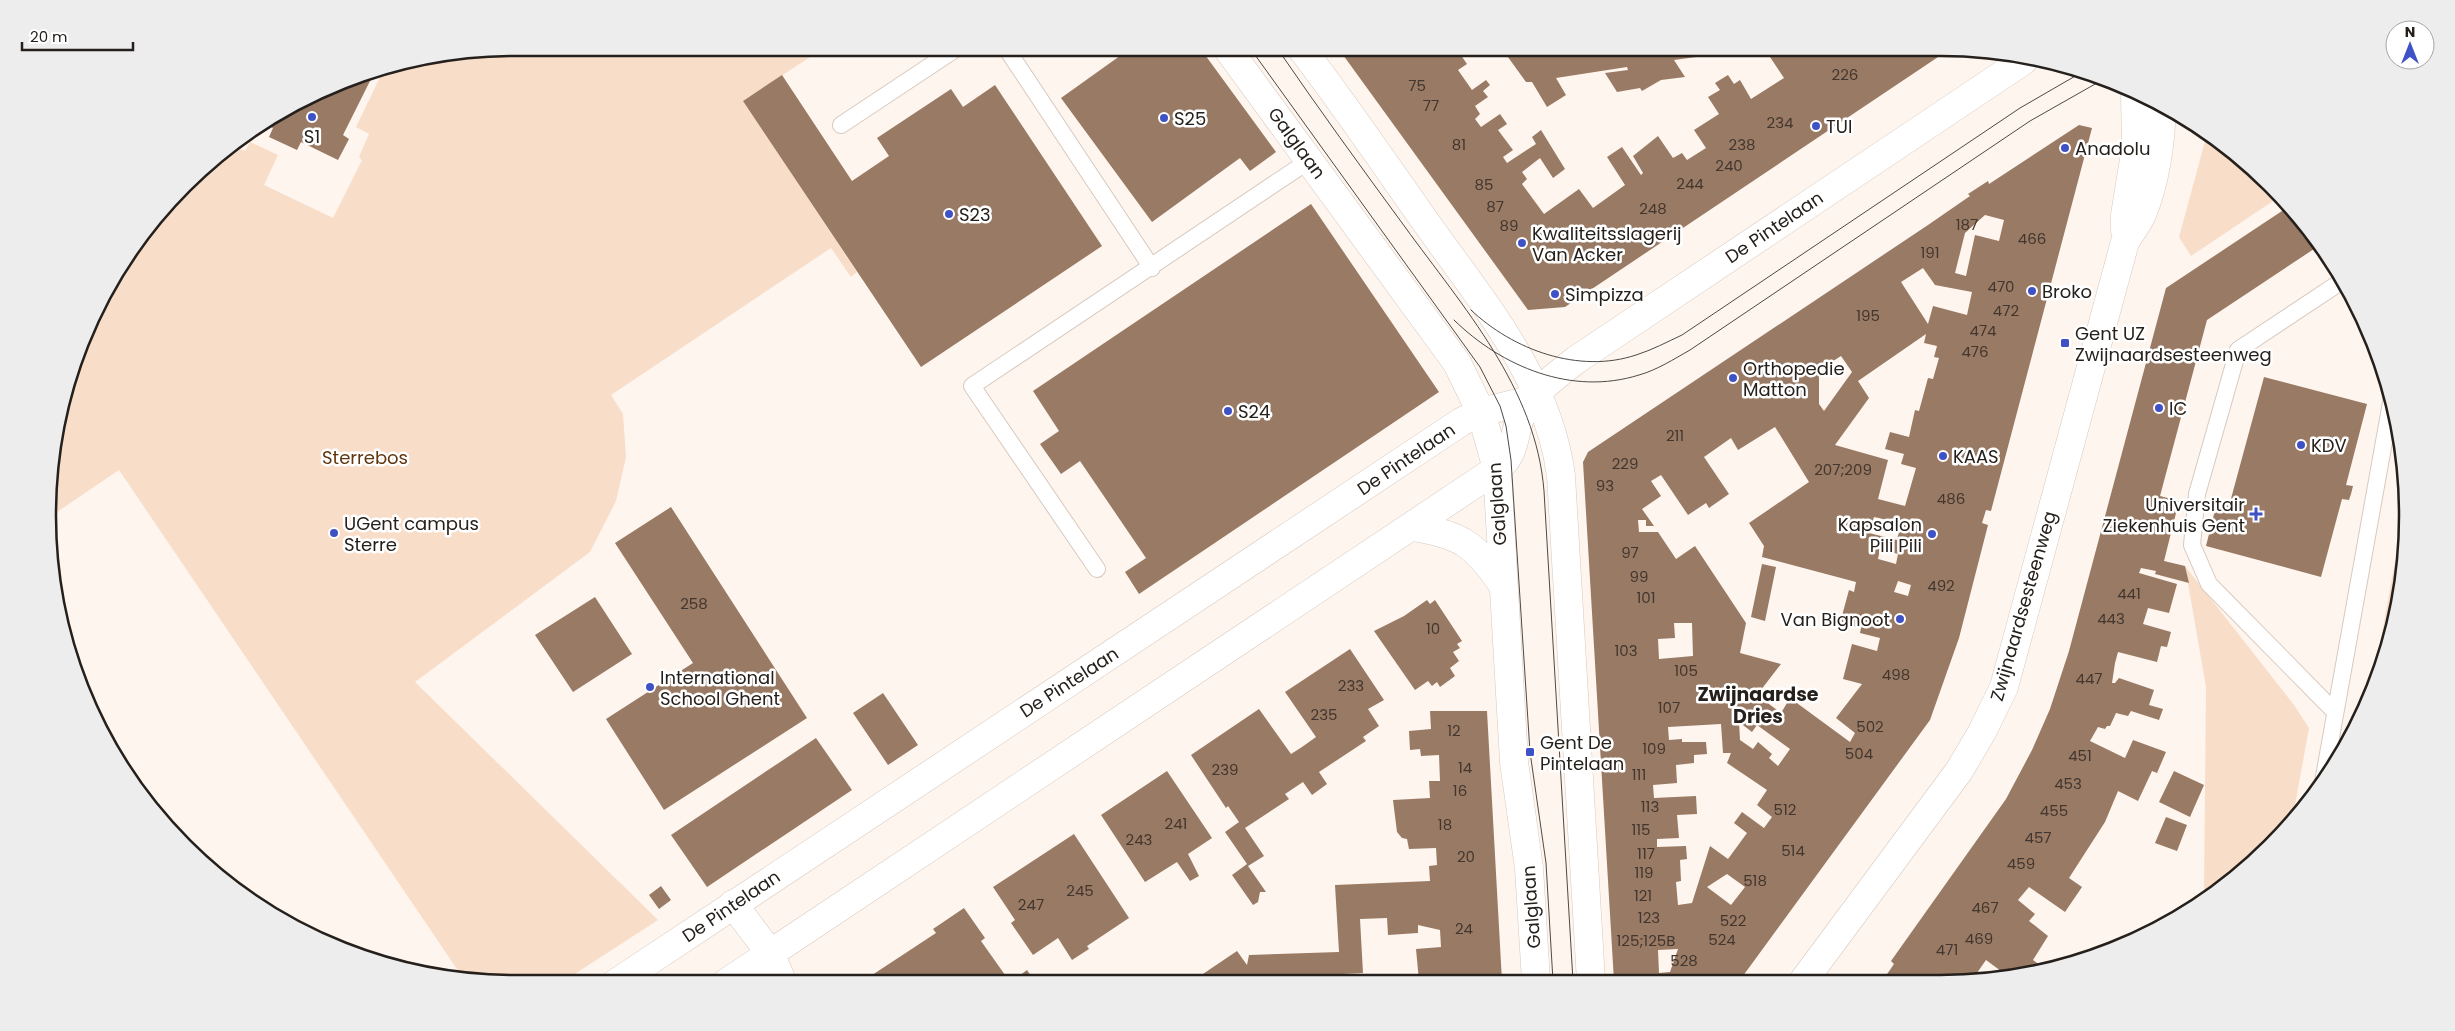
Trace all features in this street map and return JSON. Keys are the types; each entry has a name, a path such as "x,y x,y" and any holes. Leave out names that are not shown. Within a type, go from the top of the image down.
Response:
{"street":[{"name":"Galglaan","path":"1233,56 1457,363 1481,412 1497,469 1502,584 1514,762 1529,868 1536,975"},
{"path":"1307,56 1506,337 1554,439 1561,476 1591,975"},
{"name":"De Pintelaan","path":"738,975 1497,469 1511,454 1521,415 1534,397 1588,351 2019,63"},
{"name":"Zwijnaardsesteenweg","path":"2126,242 2125,215 2136,147 2134,100"},
{"name":"Zwijnaardsesteenweg","path":"1808,975 1959,771 1982,732 2004,687 2126,242 2143,213 2155,171 2162,114"},
{"name":"De Pintelaan","path":"628,975 1461,422 1481,412 1534,397"},
{"path":"1412,527 1439,531 1466,542 1484,558 1502,584"},
{"path":"734,904 770,953 780,975"}],"lane":[{"path":"841,125 945,56"},
{"path":"1014,56 1152,268"},
{"path":"1097,569 972,386 1152,268 1310,160"},
{"path":"2334,711 2209,584 2192,545 2197,494 2238,350 2336,285"},
{"path":"2326,763 2388,418"}],"green space":[{"name":"Sterrebos","path":"516,56 812,56 743,101 857,272 851,277 831,248 611,395 623,414 626,457 616,501 590,552 415,682 658,920 573,975 485,974 458,971 119,470 56,513 57,485 65,426 81,368 104,312 134,260 151,236 170,213 213,170 240,148 245,151 250,142 278,155 264,185 333,218 362,160 359,157 369,134 356,127 380,77 426,65 456,60"},
{"path":"2205,141 2242,170 2273,201 2191,256 2179,237"},
{"path":"2398,545 2390,605 2380,643"},
{"path":"2185,566 2294,705 2309,728 2295,806 2242,861 2204,891 2206,687"}],"building":[{"name":"S25","path":"1120,56 1206,56 1276,152 1250,171 1240,158 1152,222 1061,98"},
{"path":"1344,56 1462,56 1467,64 1458,70 1472,90 1486,80 1490,85 1483,91 1488,97 1475,106 1480,114 1475,119 1481,127 1500,114 1507,124 1498,130 1513,150 1503,157 1507,163 1536,144 1532,137 1541,130 1565,169 1553,178 1540,158 1522,172 1527,179 1522,184 1544,214 1579,189 1593,208 1625,185 1607,157 1622,147 1641,175 1643,173 1633,156 1658,136 1673,158 1682,153 1687,160 1706,148 1694,130 1719,114 1708,97 1720,90 1715,83 1728,75 1734,84 1740,80 1751,99 1784,78 1769,56 1940,56 1565,307 1528,310"},
{"path":"1507,56 1704,56 1674,60 1685,77 1661,80 1642,91 1640,88 1617,92 1605,73 1628,70 1627,67 1556,78 1566,95 1547,107 1532,82 1526,82"},
{"name":"S23","path":"782,75 852,181 889,156 877,138 951,89 963,107 995,85 1102,246 921,367 743,101"},
{"name":"S1","path":"370,80 343,135 349,139 338,160 301,142 297,150 269,137 273,128 271,127 312,104"},
{"path":"2079,125 2092,128 1991,511 1986,510 1982,523 1988,525 1959,638 1930,720 1744,975 1614,975 1583,462 1588,452 1928,225 1988,181 1989,184","holes":["1985,215 2004,220 1999,241 1975,235 1966,276 1955,273 1965,233","1923,268 1935,285 1972,292 1967,315 1933,306 1928,324 1901,282","1926,334 1924,343 1937,346 1934,357 1939,358 1933,379 1928,378 1919,411 1915,410 1909,437 1890,432 1885,449 1904,454 1901,464 1916,468 1905,506 1878,499 1888,460 1835,445 1869,398 1858,381","1841,356 1852,372 1824,411 1819,404 1819,370","1775,427 1809,482 1749,523 1764,546 1762,557 1856,582 1854,592 1849,590 1840,623 1861,628 1860,633 1880,638 1877,651 1852,644 1843,679 1862,684 1836,718 1855,733 1850,742 1790,698 1781,713 1757,695 1781,664 1740,653 1746,623 1695,546 1676,559 1658,532 1639,532 1638,520 1646,520 1646,526 1654,526 1642,509 1661,496 1651,481 1661,475 1688,515 1706,503 1709,508 1729,494 1704,457 1731,438 1738,450","1874,517 1901,523 1897,540 1869,533","1880,549 1898,554 1896,564 1878,559","1898,581 1911,585 1908,596 1894,592","1674,623 1692,623 1693,656 1659,659 1658,639 1675,638","1739,722 1752,732 1757,725 1790,749 1778,766 1769,758 1772,754 1758,742 1753,749 1740,740","1721,724 1723,753 1731,753 1727,763 1767,790 1757,805 1772,817 1764,828 1742,812 1734,823 1747,833 1728,859 1710,846 1692,903 1678,905 1676,882 1681,881 1680,860 1687,859 1686,846 1657,847 1657,839 1679,838 1677,815 1697,814 1696,796 1654,798 1653,785 1677,783 1676,765 1694,763 1694,755 1707,754 1706,742 1682,742 1682,739 1669,740 1668,727","1727,874 1745,887 1731,905 1707,887","1678,949 1670,972 1659,973 1658,950"]},
{"name":"S24","path":"1311,204 1439,392 1139,594 1125,572 1146,558 1080,461 1061,474 1040,444 1059,431 1033,391"},
{"path":"2283,211 2313,249 2207,320 2160,496 2179,501 2164,561 2185,566 2189,583 2155,574 2156,571 2141,568 2139,573 2177,584 2169,613 2148,608 2143,624 2171,632 2167,647 2161,646 2157,662 2118,652 2112,683 2115,683 2119,678 2154,690 2149,705 2163,709 2159,720 2131,711 2128,716 2116,713 2110,726 2107,726 2105,729 2098,727 2090,741 2125,758 2133,740 2166,752 2157,773 2152,771 2138,801 2118,791 2105,822 2069,878 2082,887 2065,912 2029,887 2018,900 2035,914 2029,921 2048,936 2033,960 2038,964 2001,971 1986,960 1977,973 1886,975 1894,964 1891,961 2006,799 2032,750 2050,709 2069,651 2166,288"},
{"name":"KDV","path":"2264,377 2367,404 2346,485 2353,486 2351,494 2349,500 2342,499 2321,577 2206,546 2217,502 2229,506"},
{"path":"671,507 807,718 664,810 606,719 693,663 615,543"},
{"path":"1762,564 1776,567 1765,621 1751,617"},
{"path":"595,597 632,654 573,692 535,635"},
{"path":"1427,600 1430,604 1435,600 1462,641 1457,644 1460,648 1453,652 1459,661 1450,668 1455,676 1440,687 1437,682 1432,686 1428,681 1415,690 1374,631 1404,616"},
{"path":"1350,649 1384,700 1368,709 1379,726 1363,737 1366,741 1319,772 1327,784 1312,795 1303,782 1285,794 1289,799 1245,828 1264,856 1248,866 1266,892 1260,892 1258,902 1253,905 1232,875 1247,864 1225,832 1239,822 1228,806 1226,808 1191,755 1259,709 1291,754 1302,747 1316,737 1285,692"},
{"path":"883,693 918,745 888,765 853,713"},
{"path":"1430,711 1487,711 1502,975 1418,975 1416,949 1441,947 1440,930 1418,925 1418,933 1388,935 1387,918 1360,919 1363,973 1201,975 1237,951 1247,965 1249,955 1339,952 1335,885 1430,881 1429,866 1437,865 1436,848 1409,849 1407,839 1402,838 1397,832 1393,800 1430,798 1429,781 1440,781 1439,755 1421,756 1420,749 1410,750 1409,731 1431,729"},
{"path":"816,738 852,790 707,887 671,835"},
{"path":"1167,771 1212,838 1188,854 1199,876 1190,881 1177,862 1145,882 1101,815"},
{"path":"2174,771 2204,785 2190,817 2159,802"},
{"path":"2166,817 2187,825 2177,851 2155,843"},
{"path":"1074,834 1129,918 1087,946 1089,949 1072,960 1058,938 1033,955 1011,923 1015,920 993,887"},
{"path":"661,886 671,900 659,909 649,895"},
{"path":"964,908 985,938 981,941 1005,975 872,975 936,933 933,929"},
{"path":"1027,970 1030,975 1020,975"}],"tram line":[{"path":"1256,56 1480,367 1500,406 1506,426 1511,460 1530,752 1546,863 1553,975"},
{"path":"1283,56 1493,350 1512,383 1527,418 1538,453 1544,491 1573,975"},
{"path":"1471,310 1506,337 1548,355 1592,362 1614,360 1648,351 1682,335 2020,108 2074,77"},
{"path":"1454,320 1473,337 1494,351 1516,364 1539,373 1589,382 1614,381 1646,373 1690,350 2030,121 2095,84"}],"place":[{"name":"S1","path":"312,117"},
{"name":"S25","path":"1164,118"},
{"name":"TUI","path":"1816,126"},
{"name":"Anadolu","path":"2065,148"},
{"name":"S23","path":"949,214"},
{"name":"Kwaliteitsslagerij Van Acker","path":"1522,243"},
{"name":"Broko","path":"2032,291"},
{"name":"Simpizza","path":"1555,294"},
{"name":"Gent UZ Zwijnaardsesteenweg","path":"2065,343"},
{"name":"Orthopedie Matton","path":"1733,378"},
{"name":"IC","path":"2159,408"},
{"name":"S24","path":"1228,411"},
{"name":"KDV","path":"2301,445"},
{"name":"KAAS","path":"1943,456"},
{"name":"Universitair Ziekenhuis Gent","path":"2256,514"},
{"name":"UGent campus Sterre","path":"334,533"},
{"name":"Kapsalon Pili Pili","path":"1932,534"},
{"name":"Van Bignoot","path":"1900,619"},
{"name":"International School Ghent","path":"650,687"},
{"name":"Gent De Pintelaan","path":"1530,752"}],"district":[{"name":"Zwijnaardse Dries","path":"1758,705"}]}
